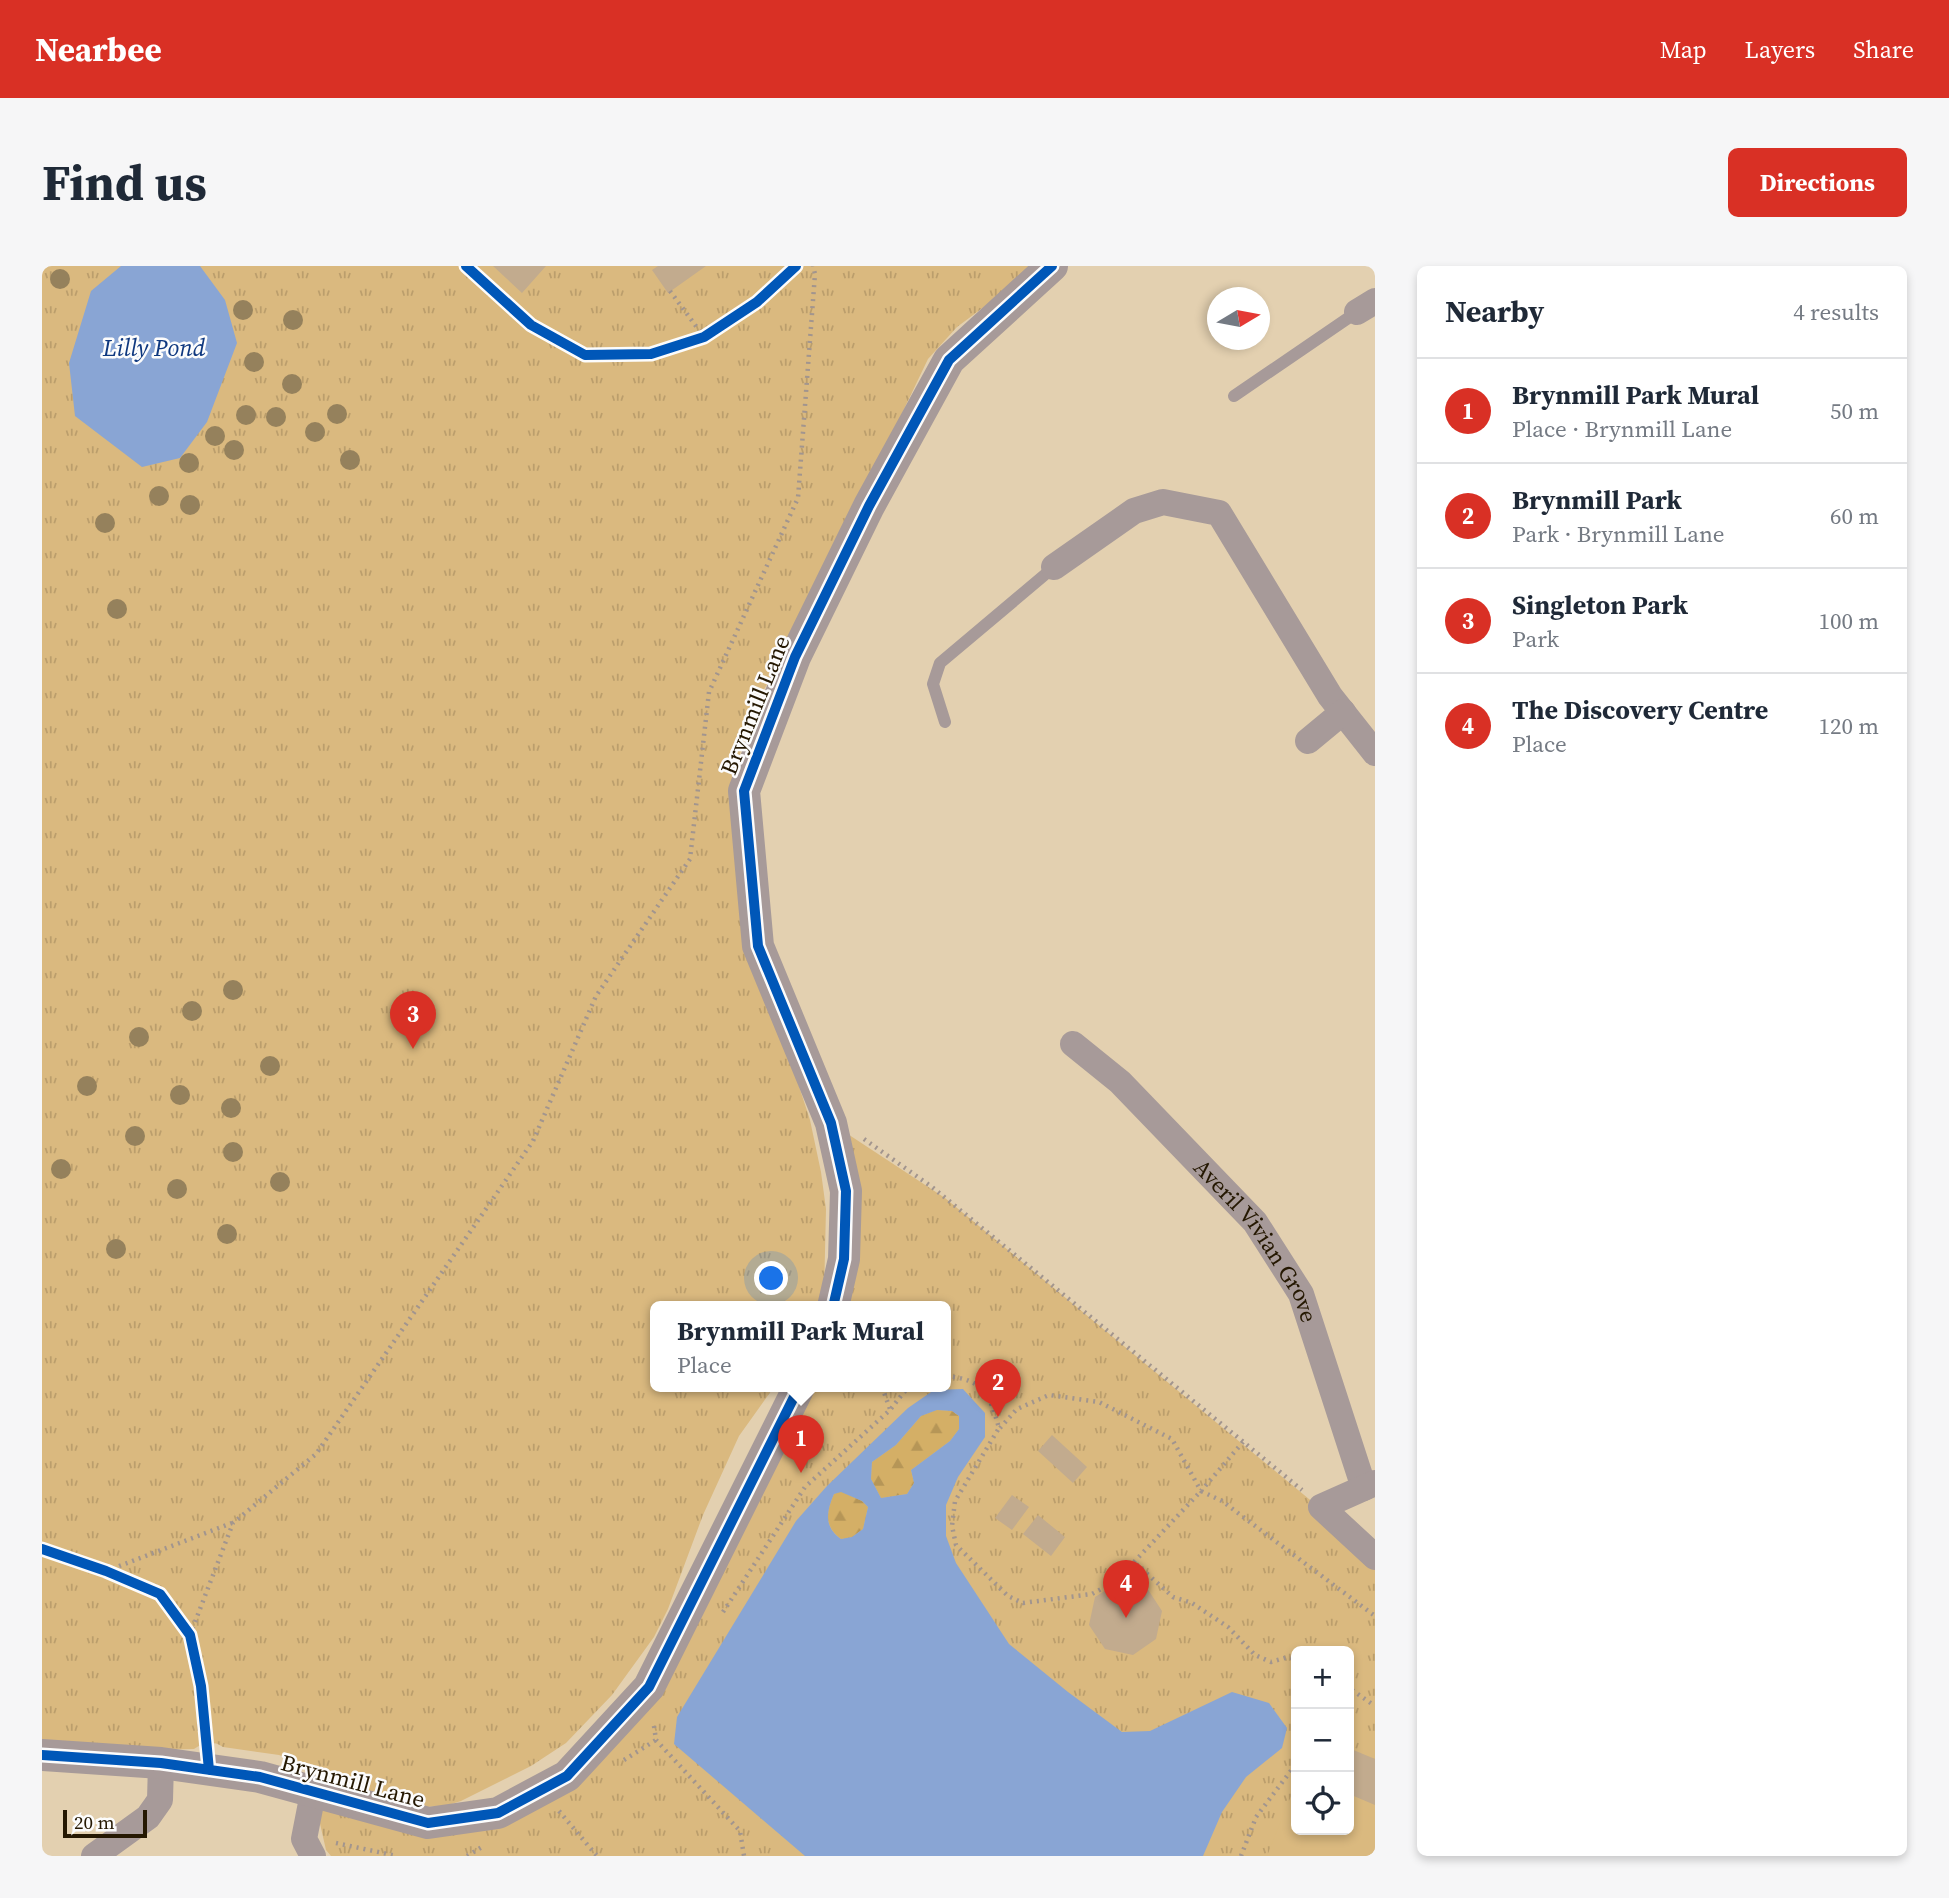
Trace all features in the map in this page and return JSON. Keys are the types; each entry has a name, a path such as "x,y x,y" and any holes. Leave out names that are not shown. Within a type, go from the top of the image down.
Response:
{"street":[{"name":"Brynmill Lane","path":"834,1301 844,1259 846,1191 831,1123 758,946 744,792 795,657 869,506 949,360 1052,266"},
{"path":"1054,567 1134,511 1163,502 1219,513 1337,704 1375,753"},
{"path":"1308,741 1337,704"},
{"name":"Averil Vivian Grove","path":"1073,1044 1120,1082 1255,1222 1301,1294 1369,1486"},
{"name":"Brynmill Lane","path":"42,1755 160,1763 260,1777 428,1823 498,1814 567,1776 649,1687 797,1392"},
{"path":"1369,1486 1321,1507 1375,1558"},
{"path":"93,1856 148,1817 160,1800 160,1763"},
{"path":"309,1848 313,1793"}],"lane":[{"path":"1234,396 1366,307"},
{"path":"945,722 933,684 940,663 1054,567"}],"path":[{"path":"106,1571 233,1523 316,1454 533,1141 596,996 690,859 709,692 798,498 815,274 813,266"},
{"path":"670,291 704,337"},
{"path":"690,341 704,337 714,330"},
{"path":"831,1123 863,1138 932,1187 1321,1507"},
{"path":"951,1376 968,1378 990,1397 999,1428"},
{"path":"885,1392 890,1410"},
{"path":"721,1614 805,1488 890,1410 904,1392"},
{"path":"1243,1442 1201,1490 1114,1582 1092,1594 1023,1603 1008,1596 956,1545 953,1526 955,1501 999,1428 1017,1409 1049,1395 1100,1402 1172,1439 1201,1490 1222,1501 1375,1616"},
{"path":"190,1634 233,1523"},
{"path":"1133,1562 1173,1597 1192,1604 1228,1627 1255,1655 1271,1662 1291,1658"},
{"path":"93,1566 127,1580"},
{"path":"183,1624 190,1634 193,1647"},
{"path":"1354,1693 1375,1706"},
{"path":"653,1718 656,1740 740,1831 744,1856"},
{"path":"1241,1856 1256,1817 1291,1771"},
{"path":"554,1805 597,1856"},
{"path":"309,1848 346,1844 397,1856"}],"green space":[{"path":"42,266 1039,266 957,327 928,359 793,641 760,696 740,753 735,802 795,1074 810,1120 821,1172 826,1209 824,1295 823,1301 650,1301 650,1392 770,1392 739,1436 703,1515 668,1609 654,1637 612,1695 566,1743 531,1766 461,1801 445,1806 401,1804 279,1755 212,1743 205,1743 194,1749 61,1752 42,1748"},
{"path":"831,1123 945,1198 1315,1504 1375,1559 1375,1856 331,1856 326,1850 313,1793 428,1823 498,1813 649,1687 797,1392 951,1392 951,1301 833,1301"},
{"path":"936,1410 952,1411 960,1417 959,1429 950,1441 911,1470 914,1483 907,1494 881,1498 871,1479 872,1462 896,1445 921,1416"},
{"path":"841,1491 862,1501 868,1507 863,1529 852,1537 841,1539 835,1534 828,1518 834,1494"},
{"path":"1291,1796 1291,1835 1354,1835 1354,1810 1375,1819 1375,1856 1267,1856"}],"water":[{"name":"Lilly Pond","path":"121,266 200,266 225,300 237,343 207,422 180,458 142,467 75,416 69,363 91,291"},
{"path":"963,1389 985,1413 985,1437 958,1477 946,1505 946,1536 956,1563 1009,1644 1122,1732 1150,1731 1232,1692 1269,1703 1287,1728 1282,1748 1246,1777 1222,1812 1203,1856 805,1856 674,1744 677,1717 796,1521 827,1486 908,1408 931,1392","holes":["937,1410 952,1411 959,1416 959,1429 950,1441 911,1470 914,1483 907,1494 881,1498 871,1479 872,1462 896,1445 921,1416","841,1492 862,1501 868,1507 863,1529 852,1537 841,1539 835,1534 828,1519 834,1494"]}],"building":[{"path":"493,266 546,266 522,293"},
{"path":"658,266 706,266 668,293 652,270"},
{"path":"1052,1435 1087,1467 1073,1483 1038,1451"},
{"path":"1012,1495 1029,1507 1012,1530 995,1518"},
{"path":"1038,1515 1065,1537 1051,1556 1023,1534"},
{"path":"1119,1582 1147,1588 1162,1611 1156,1639 1133,1655 1105,1649 1089,1625 1095,1597"},
{"path":"1354,1750 1375,1759 1375,1805 1354,1796"}],"cycle path":[{"path":"466,266 531,325 585,355 651,354 704,337 757,302 796,266"},
{"path":"834,1301 844,1259 846,1191 831,1123 758,946 744,791 795,657 869,506 949,360 1052,266"},
{"path":"42,1755 161,1763 260,1777 428,1823 498,1813 567,1776 649,1687 796,1392"},
{"path":"42,1549 106,1571 160,1594 190,1635 201,1686 209,1770"}],"place":[{"name":"Singleton Park","path":"413,1049"},
{"name":"Brynmill Park","path":"998,1417"},
{"name":"Brynmill Park Mural","path":"801,1473"},
{"name":"The Discovery Centre","path":"1126,1618"}]}
